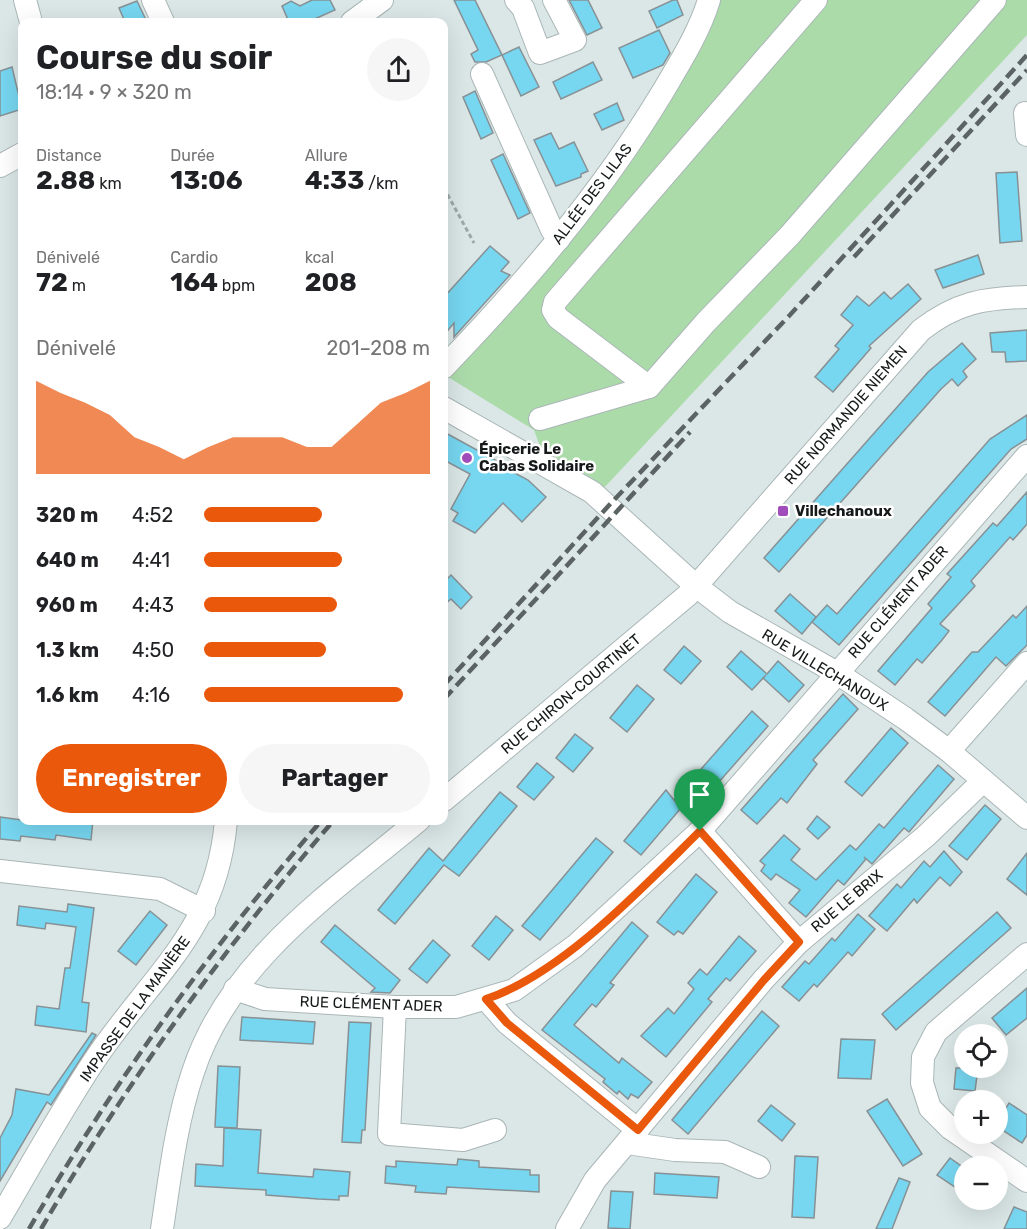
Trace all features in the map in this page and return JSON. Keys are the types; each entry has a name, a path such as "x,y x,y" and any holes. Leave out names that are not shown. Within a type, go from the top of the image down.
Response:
{"street":[{"path":"25,0 30,18"},
{"path":"153,0 162,18"},
{"path":"527,3 540,53 575,40 554,0"},
{"name":"ALLÉE DES LILAS","path":"448,363 559,239 643,124 681,61 709,0"},
{"path":"649,387 558,318 553,310 555,302 816,0"},
{"path":"540,418 649,387 706,322 797,226 995,0"},
{"path":"482,74 552,230 559,239"},
{"path":"0,166 18,156"},
{"name":"RUE NORMANDIE NIEMEN","path":"696,586 921,330 959,306 981,301 1027,297"},
{"name":"RUE VILLECHANOUX","path":"448,410 579,483 625,521 696,586 761,632 837,673 949,751 1027,818"},
{"name":"RUE CLÉMENT ADER","path":"234,989 265,999 395,1007 456,1007 514,990 575,946 700,831 1027,456"},
{"name":"RUE CHIRON-COURTINET","path":"448,797 696,586"},
{"path":"949,751 1025,670"},
{"name":"RUE LE BRIX","path":"567,1229 595,1180 764,980 799,942 926,836 983,781"},
{"name":"IMPASSE DE LA MANIÈRE","path":"0,1218 95,1060 179,952 204,911 224,850 226,825"},
{"path":"162,1229 178,1126 193,1071 234,989 278,938 413,825"},
{"path":"700,831 799,942"},
{"path":"0,871 160,889 204,911"},
{"path":"1027,954 936,1032 923,1057 922,1083 930,1108 950,1128 1027,1181"},
{"path":"486,999 507,1023 632,1136 675,1149 725,1152 759,1167"},
{"path":"395,1007 388,1134 463,1140 495,1130"}],"path":[{"path":"448,195 474,243"}],"green space":[{"path":"719,0 1027,0 1027,35 603,489 592,478 541,449 534,430 448,377 655,125 681,83"}],"building":[{"path":"312,0 330,0 335,10 317,18 287,18 282,6 291,1 300,6"},
{"path":"454,0 475,0 502,55 486,62 475,62 471,54 478,50"},
{"path":"569,0 588,0 602,28 587,35"},
{"path":"677,0 683,15 657,28 649,11"},
{"path":"137,1 145,18 123,18 119,8"},
{"path":"659,30 670,53 663,65 633,78 619,48"},
{"path":"519,47 539,87 521,96 502,55"},
{"path":"593,62 602,80 561,99 553,82"},
{"path":"12,67 18,92 18,110 0,116 0,71"},
{"path":"475,91 493,133 481,139 463,97"},
{"path":"617,103 624,120 602,130 594,114"},
{"path":"551,133 559,149 574,142 588,171 581,174 581,177 556,186 534,140"},
{"path":"503,154 530,213 518,219 491,160"},
{"path":"1017,172 1022,241 1000,243 996,173"},
{"path":"490,246 509,262 501,271 510,275 454,337 454,323 448,330 448,293"},
{"path":"978,255 984,274 943,288 935,270"},
{"path":"908,284 921,299 869,346 871,348 833,392 815,377 839,349 835,346 853,325 841,315 857,296 869,306 884,292 891,299"},
{"path":"1027,330 1027,361 1006,362 1005,352 992,352 990,333"},
{"path":"962,343 976,359 963,371 967,377 958,386 952,379 941,389 779,572 764,558 928,372"},
{"path":"1027,415 1027,439 1011,449 839,645 812,622 827,605 837,614 990,439"},
{"path":"448,434 510,468 509,470 528,480 546,497 522,522 503,503 475,533 453,521 458,513 451,509 470,474 448,462"},
{"path":"1027,492 1027,524 1013,540 1010,537 971,581 975,586 940,624 949,631 942,640 922,663 917,659 895,685 878,671 932,608 928,604 951,577 947,574 993,523 997,526"},
{"path":"451,575 472,597 461,609 451,599 448,602 448,578"},
{"path":"790,594 816,617 802,634 775,611"},
{"path":"1027,606 1027,645 1006,666 996,657 945,716 928,702 972,652 978,652 1013,615 1016,618"},
{"path":"684,646 701,661 681,684 664,670"},
{"path":"741,651 767,674 778,661 804,685 789,702 763,678 752,690 727,667"},
{"path":"637,685 654,699 627,732 610,718"},
{"path":"843,694 858,709 813,760 817,764 787,803 781,798 757,824 741,810"},
{"path":"752,711 768,726 690,815 674,800"},
{"path":"891,728 908,743 862,796 845,782"},
{"path":"575,734 593,748 573,772 556,758"},
{"path":"537,763 554,777 534,800 517,787"},
{"path":"938,765 954,779 909,832 904,828 872,864 864,857 866,859 844,885 838,880 806,917 789,903 800,890 776,874 771,880 761,871 765,865 760,861 784,835 800,849 791,860 816,880 850,845 856,850 879,824 884,828"},
{"path":"666,790 681,808 641,855 624,841"},
{"path":"500,792 517,806 459,876 444,865 395,924 378,910 429,848 443,861"},
{"path":"985,805 1001,819 967,860 949,846"},
{"path":"817,816 830,827 818,839 807,829"},
{"path":"0,817 18,819 18,825 92,825 91,840 56,835 55,840 21,836 20,841 0,839"},
{"path":"596,838 613,852 540,940 522,926"},
{"path":"944,851 962,872 950,886 940,877 917,903 914,899 887,931 869,916 897,884 901,888 924,861 930,867"},
{"path":"1027,853 1027,895 1007,879"},
{"path":"696,874 717,892 683,934 678,931 674,935 657,922"},
{"path":"68,904 94,908 82,1002 89,1003 86,1032 35,1025 37,1006 59,1009 65,968 70,968 76,927 46,923 45,929 17,925 19,906 67,912"},
{"path":"150,911 167,925 136,965 118,951"},
{"path":"997,912 1011,928 896,1030 882,1014"},
{"path":"858,914 875,929 852,956 848,952 817,987 814,984 799,1001 782,987 805,961 809,964 832,938 835,941"},
{"path":"496,916 513,930 489,960 472,946"},
{"path":"632,922 648,936 610,983 614,985 596,1007 592,1004 574,1025 619,1063 622,1058 652,1082 638,1098 631,1094 628,1099 619,1091 617,1094 603,1082 605,1079 542,1030"},
{"path":"335,925 400,980 390,993 371,992 375,988 321,942"},
{"path":"739,936 756,951 730,981 726,978 708,999 712,1002 666,1057 641,1036 668,1008 674,1014 694,989 688,983 700,969 707,975"},
{"path":"433,940 450,955 427,983 409,969"},
{"path":"1027,988 1027,1018 1008,1033 1008,1024 997,1024 992,1018"},
{"path":"762,1011 779,1026 688,1134 672,1120"},
{"path":"242,1017 315,1022 313,1044 240,1040"},
{"path":"349,1022 371,1023 365,1130 362,1130 361,1143 342,1142"},
{"path":"92,1033 96,1035 51,1105 47,1102 0,1181 0,1138 12,1115 16,1089 49,1095"},
{"path":"841,1039 875,1040 871,1079 838,1078"},
{"path":"218,1066 240,1067 237,1128 215,1127"},
{"path":"955,1078 977,1078 975,1090 954,1089"},
{"path":"887,1099 922,1154 903,1166 867,1111"},
{"path":"1009,1103 1027,1115 1027,1135 1022,1143 1008,1134"},
{"path":"771,1105 795,1124 782,1141 758,1121"},
{"path":"224,1128 261,1130 258,1173 313,1177 314,1169 350,1172 348,1196 339,1196 339,1200 318,1199 266,1195 266,1190 195,1186 196,1164 223,1166"},
{"path":"795,1156 818,1157 814,1218 792,1217"},
{"path":"950,1158 954,1161 954,1186 937,1175"},
{"path":"458,1159 479,1161 479,1167 530,1170 530,1175 539,1175 539,1192 447,1187 446,1194 415,1192 416,1186 385,1183 386,1166 396,1167 396,1161 457,1165"},
{"path":"655,1173 719,1177 717,1198 654,1194"},
{"path":"899,1178 910,1182 892,1229 876,1229"},
{"path":"611,1191 633,1192 630,1229 608,1228"},
{"path":"1014,1207 1027,1212 1027,1229 1004,1229"}],"railway":[{"path":"448,681 613,501 789,316 1027,55"},
{"path":"854,257 1027,70"},
{"path":"448,695 690,432"},
{"path":"29,1229 95,1121 165,1017 241,917 318,825"},
{"path":"41,1229 107,1122 178,1018 254,917 330,825"}],"place":[{"name":"Épicerie Le Cabas Solidaire","path":"467,458"},
{"name":"Villechanoux","path":"783,511"}],"route":[{"path":"700,831 799,942 764,980 638,1130 507,1023 486,999 514,990 575,946 652,878 700,831"}]}
